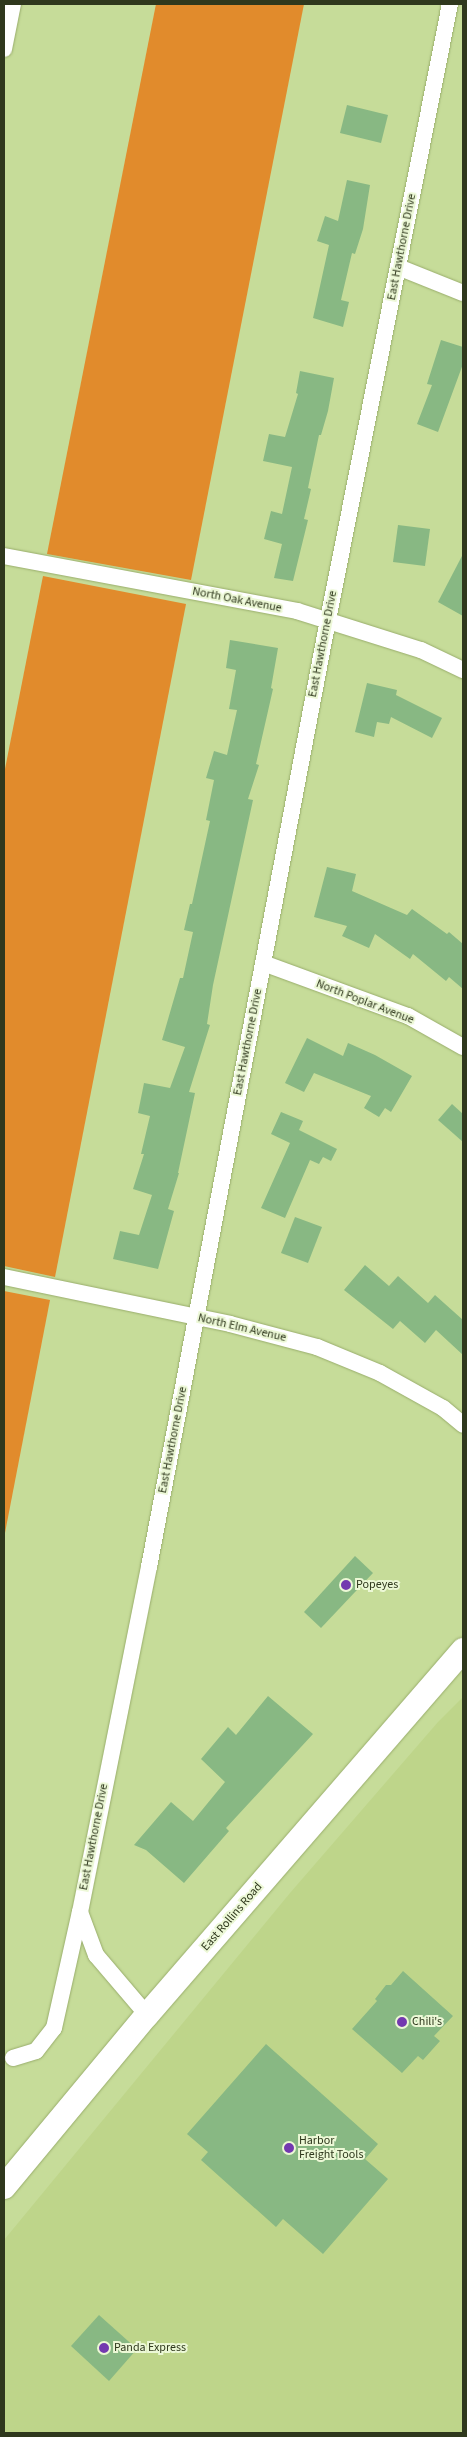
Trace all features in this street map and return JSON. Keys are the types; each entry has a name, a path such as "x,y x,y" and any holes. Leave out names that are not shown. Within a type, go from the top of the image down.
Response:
{"main road":[{"name":"East Rollins Road","path":"4,2187 147,2015 463,1650"}],"street":[{"path":"4,49 13,4"},
{"name":"East Hawthorne Drive","path":"13,2058 36,2051 54,2028 80,1912 149,1568 328,620 450,4"},
{"path":"398,267 463,294"},
{"name":"North Oak Avenue","path":"4,556 297,611 421,650 463,670"},
{"name":"North Poplar Avenue","path":"263,963 408,1016 463,1047"},
{"name":"North Elm Avenue","path":"4,1277 196,1317 317,1347 380,1373 443,1408 463,1425"},
{"path":"80,1912 96,1955 147,2015"}],"shaded area":[{"path":"156,4 304,4 191,580 47,554"},
{"path":"43,576 186,604 55,1277 4,1266 4,774"},
{"path":"4,1291 50,1300 4,1538"},
{"path":"463,1697 463,2433 4,2433 4,2240 290,1893 438,1722"}],"building":[{"path":"347,105 388,115 381,143 340,133"},
{"path":"347,180 370,185 363,229 355,254 352,253 341,300 349,302 343,327 313,318 329,245 317,241 325,216 338,221"},
{"path":"441,340 463,347 463,364 438,432 417,424 432,385 427,384"},
{"path":"300,371 334,378 328,411 321,435 319,435 308,488 311,489 304,519 308,520 293,581 274,578 282,544 264,539 271,511 282,514 292,467 263,461 269,434 285,437 298,394 296,393"},
{"path":"398,525 430,529 425,566 393,562"},
{"path":"463,554 463,616 438,602"},
{"path":"230,640 278,648 271,688 273,689 256,764 259,765 248,799 253,800 213,985 207,1024 210,1025 189,1092 195,1093 179,1173 168,1209 174,1211 158,1269 113,1259 120,1231 139,1235 152,1195 133,1189 144,1154 141,1154 150,1116 138,1113 144,1083 170,1088 185,1047 162,1040 180,978 183,978 193,932 184,930 190,904 192,904 210,821 206,820 214,780 206,778 214,751 227,755 237,710 229,709 236,670 226,668"},
{"path":"367,683 397,690 396,695 442,718 432,738 391,717 389,724 377,722 374,737 355,732"},
{"path":"327,867 356,874 352,891 407,915 412,909 447,934 449,932 463,944 463,989 449,977 446,981 413,954 410,959 375,934 369,948 342,936 347,926 314,917"},
{"path":"307,1038 343,1056 348,1043 375,1055 412,1076 391,1112 385,1108 379,1117 364,1108 371,1096 314,1073 304,1092 285,1083"},
{"path":"452,1104 463,1114 463,1142 438,1120"},
{"path":"281,1112 303,1121 299,1130 337,1149 331,1161 323,1157 319,1164 310,1160 285,1218 261,1208 290,1143 271,1134"},
{"path":"295,1217 322,1227 308,1263 281,1253"},
{"path":"365,1265 389,1286 398,1276 428,1303 435,1295 463,1320 463,1355 436,1330 425,1343 400,1321 393,1329 344,1290"},
{"name":"Popeyes","path":"355,1556 373,1573 321,1628 304,1612"},
{"path":"268,1696 313,1734 226,1828 229,1831 184,1883 146,1850 134,1845 171,1802 193,1821 225,1782 201,1759 228,1727 236,1735"},
{"name":"Chili's","path":"403,1971 453,2016 434,2036 440,2041 423,2060 418,2056 402,2073 352,2029 377,2001 375,1999 386,1985 391,1985"},
{"name":"Harbor Freight Tools","path":"266,2044 378,2144 365,2159 388,2179 323,2254 283,2219 276,2227 201,2160 208,2152 187,2134"},
{"name":"Panda Express","path":"99,2315 137,2349 109,2381 71,2346"}],"place":[{"name":"Popeyes","path":"346,1585"},
{"name":"Chili's","path":"402,2022"},
{"name":"Harbor Freight Tools","path":"289,2148"},
{"name":"Panda Express","path":"104,2348"}]}
